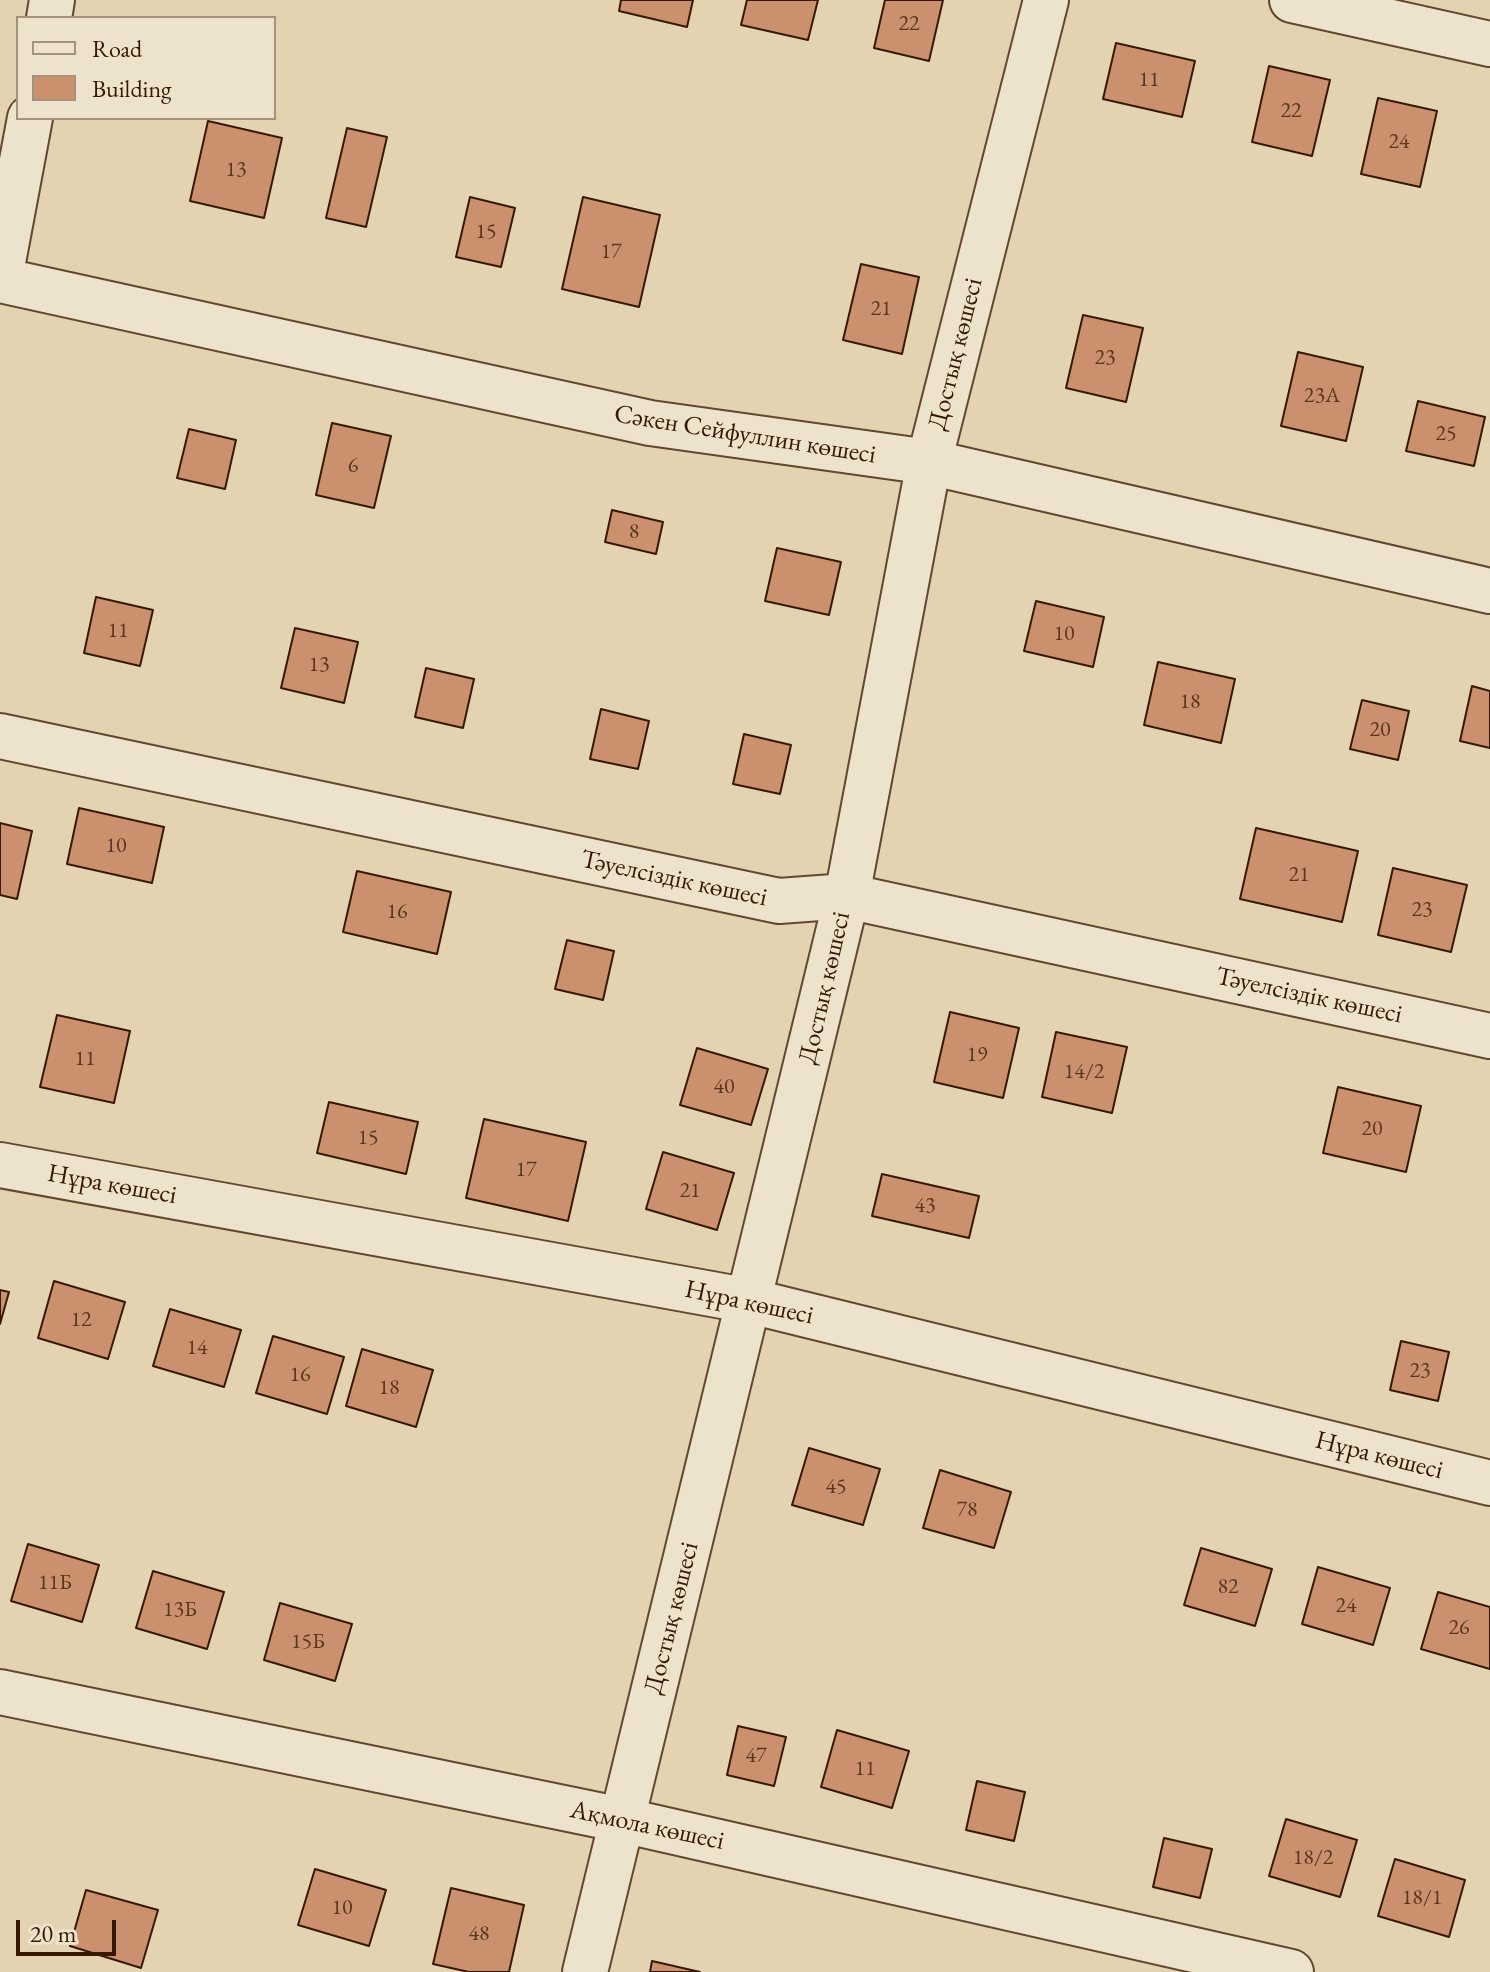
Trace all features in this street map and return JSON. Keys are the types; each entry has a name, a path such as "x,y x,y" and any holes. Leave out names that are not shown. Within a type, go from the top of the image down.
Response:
{"street":[{"name":"Достық көшесі","path":"585,1972 847,896 929,462 1046,0"},
{"path":"1292,0 1490,44"},
{"path":"0,279 30,120"},
{"name":"Сәкен Сейфуллин көшесі","path":"0,279 650,423 929,462 1490,591"},
{"name":"Тәуелсіздік көшесі","path":"0,736 779,901 847,896 1490,1036"},
{"name":"Нұра көшесі","path":"0,1165 750,1301 1490,1483"},
{"name":"Ақмола көшесі","path":"0,1692 622,1820 1291,1972"}],"building":[{"path":"621,0 693,0 687,27 619,11"},
{"path":"747,0 818,0 808,40 741,25"},
{"path":"885,0 943,0 929,61 874,48"},
{"path":"1116,43 1195,61 1182,117 1103,99"},
{"path":"1269,66 1330,80 1312,156 1252,142"},
{"path":"1378,98 1437,111 1420,187 1361,174"},
{"path":"208,121 282,138 264,218 190,201"},
{"path":"347,128 387,137 366,227 326,218"},
{"path":"470,197 515,208 501,267 456,257"},
{"path":"583,197 660,215 639,307 562,289"},
{"path":"861,264 919,277 902,354 843,340"},
{"path":"1083,315 1143,328 1126,402 1066,388"},
{"path":"1298,352 1363,367 1346,441 1281,426"},
{"path":"1418,401 1485,417 1474,466 1406,451"},
{"path":"332,423 391,436 374,508 316,495"},
{"path":"189,429 236,440 225,489 177,478"},
{"path":"612,510 663,522 656,554 605,542"},
{"path":"777,548 841,562 829,615 765,601"},
{"path":"96,597 153,610 140,666 84,653"},
{"path":"1036,601 1104,617 1093,667 1024,651"},
{"path":"295,628 358,642 344,703 281,688"},
{"path":"1158,662 1235,679 1221,743 1144,725"},
{"path":"426,668 474,679 463,728 415,717"},
{"path":"1472,686 1490,691 1490,748 1460,741"},
{"path":"1362,700 1409,711 1398,760 1350,749"},
{"path":"601,709 649,721 638,769 590,759"},
{"path":"744,734 791,745 780,794 733,784"},
{"path":"79,808 164,827 152,883 67,864"},
{"path":"0,823 32,831 17,899 0,895"},
{"path":"1256,828 1358,851 1342,922 1240,899"},
{"path":"1393,868 1467,885 1451,952 1378,935"},
{"path":"357,871 451,892 437,954 343,932"},
{"path":"567,940 614,951 603,1000 555,989"},
{"path":"950,1012 1019,1028 1003,1098 934,1082"},
{"path":"57,1015 130,1031 114,1103 40,1087"},
{"path":"1056,1032 1127,1047 1112,1113 1042,1097"},
{"path":"697,1048 768,1069 751,1125 680,1105"},
{"path":"1338,1087 1421,1106 1406,1172 1323,1153"},
{"path":"329,1102 418,1122 406,1174 317,1153"},
{"path":"484,1119 586,1142 568,1221 466,1198"},
{"path":"663,1152 734,1173 717,1230 646,1209"},
{"path":"882,1174 979,1196 969,1238 872,1216"},
{"path":"54,1281 125,1302 108,1359 38,1338"},
{"path":"0,1290 9,1292 0,1324"},
{"path":"170,1309 241,1330 224,1387 153,1366"},
{"path":"273,1336 344,1357 327,1414 256,1393"},
{"path":"1401,1341 1449,1352 1438,1401 1390,1390"},
{"path":"362,1349 433,1370 416,1427 346,1406"},
{"path":"809,1448 880,1469 863,1525 792,1505"},
{"path":"940,1470 1011,1492 994,1548 923,1528"},
{"path":"28,1544 99,1565 82,1622 11,1601"},
{"path":"1201,1548 1272,1569 1255,1626 1184,1605"},
{"path":"1318,1567 1390,1588 1373,1645 1302,1624"},
{"path":"153,1571 224,1592 207,1649 136,1628"},
{"path":"1438,1592 1490,1607 1490,1669 1421,1649"},
{"path":"280,1603 352,1624 335,1681 264,1660"},
{"path":"738,1726 786,1737 774,1786 727,1775"},
{"path":"837,1730 909,1751 892,1808 821,1787"},
{"path":"977,1781 1025,1792 1014,1841 966,1830"},
{"path":"1286,1819 1357,1840 1340,1897 1269,1876"},
{"path":"1164,1838 1212,1849 1200,1898 1153,1887"},
{"path":"1395,1859 1465,1880 1449,1937 1378,1916"},
{"path":"315,1869 386,1890 369,1946 298,1925"},
{"path":"451,1888 524,1905 509,1972 469,1972 433,1964"},
{"path":"86,1890 158,1910 141,1968 70,1946"},
{"path":"652,1961 700,1972 650,1972"}]}
